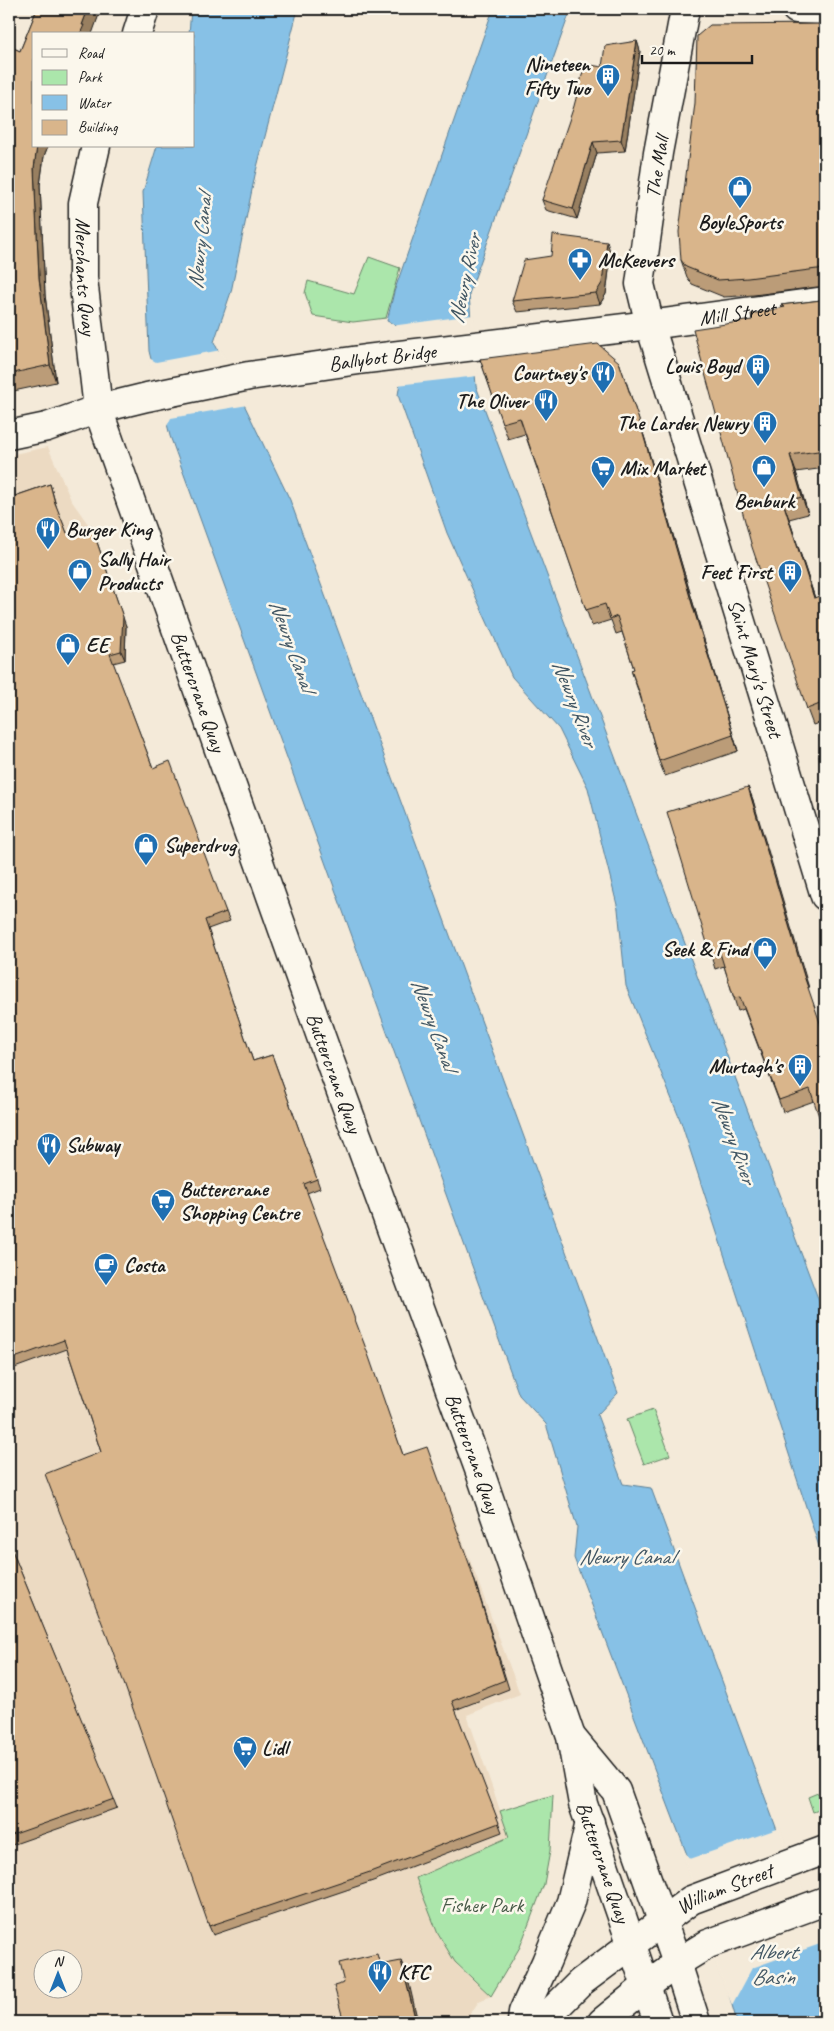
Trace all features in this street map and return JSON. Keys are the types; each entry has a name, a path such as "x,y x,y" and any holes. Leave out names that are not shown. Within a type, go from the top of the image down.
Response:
{"main road":[{"path":"137,32 145,9"},
{"path":"796,9 825,10"},
{"name":"The Mall","path":"650,325 640,284 658,153 691,11"},
{"name":"Merchants Quay","path":"96,148 82,203 83,278 98,409"},
{"name":"Mill Street","path":"650,325 825,301"},
{"name":"Ballybot Bridge","path":"98,409 249,376 506,341 650,325"},
{"name":"Saint Mary's Street","path":"650,325 825,896"},
{"path":"9,435 47,427 98,409"},
{"name":"Buttercrane Quay","path":"98,409 324,1046 480,1472 571,1737 583,1804 646,1986"},
{"name":"Buttercrane Quay","path":"571,1737 616,1791 677,1963"},
{"path":"522,2022 523,2012 546,1962 570,1902 590,1822"},
{"name":"William Street","path":"541,2022 581,1982 692,1900 825,1850"},
{"name":"William Street","path":"602,2022 677,1963 708,1944 825,1901"},
{"path":"677,1963 696,2022"},
{"path":"646,1986 658,2022"}],"shaded area":[{"name":"Buttercrane Shopping Centre","path":"48,447 71,500 95,534 126,626 125,660 113,663 156,777 174,770 230,921 208,929 256,1070 276,1064 320,1188 307,1193 407,1464 431,1456 520,1694 467,1715 509,1836 438,1934 458,1966 491,1996 479,2001 465,2022 9,2022 9,455"}],"green space":[{"path":"369,257 400,268 386,318 353,322 313,316 305,293 308,281 354,294"},
{"path":"653,1410 670,1455 644,1464 627,1419"},
{"path":"825,1790 825,1808 813,1812 808,1797"},
{"name":"Fisher Park","path":"553,1795 550,1851 544,1884 520,1947 491,1996 455,1962 438,1934 416,1878 509,1837 500,1811"}],"water":[{"name":"Newry Canal","path":"191,9 298,9 255,175 231,292 214,342 290,500 618,1393 597,1415 623,1484 651,1488 781,1841 825,1954 825,2022 737,2022 689,1860 574,1558 577,1527 546,1424 519,1395 170,436 149,351 143,192 156,148 195,148 195,32 189,32"},
{"name":"Newry River","path":"493,9 571,9 469,294 476,386 825,1317 825,1565 681,1122 626,986 618,909 588,788 559,729 512,677 447,533 398,395 408,331 387,321 394,292"}],"pier":[{"path":"473,315 478,376 397,385 405,333 391,326"},
{"path":"221,350 248,405 171,418 166,428 149,358 156,362"},
{"name":"Albert Basin","path":"780,1828 823,1943 752,1968 732,2005 719,1972 679,1843 690,1859"}],"building":[{"path":"37,9 88,9 81,32 32,32 32,148 37,148 34,168 39,278 50,365 9,374 9,46 20,51"},
{"path":"825,24 825,270 817,269 718,280 686,267 681,260 679,232 695,103 697,36 710,25"},
{"path":"637,41 621,140 593,142 573,209 542,200 574,106 585,64 602,67 605,46"},
{"path":"553,235 607,242 602,283 596,293 512,301 524,260 551,256"},
{"path":"825,298 825,450 790,455 802,497 783,502 814,598 825,594 825,702 807,709 752,547 693,329 752,320 751,314 785,307 781,305"},
{"path":"598,344 619,362 639,420 692,604 733,735 659,761 640,694 631,670 634,669 617,616 610,619 605,604 586,610 520,418 502,423 480,359"},
{"name":"Buttercrane Shopping Centre","path":"50,484 55,503 67,533 91,525 123,617 121,651 110,654 153,768 170,761 226,912 205,920 253,1061 272,1055 317,1179 304,1184 368,1354 403,1455 427,1447 470,1566 505,1680 452,1701 499,1823 370,1872 209,1926 112,1649 45,1474 101,1452 64,1340 9,1360 9,498"},
{"path":"825,754 825,777 819,756"},
{"path":"748,787 804,976 825,1037 825,1135 810,1089 779,1100 740,997 734,998 720,953 711,956 667,812"},
{"path":"9,1543 114,1799 9,1836"},
{"name":"KFC","path":"377,1954 380,1965 401,1961 416,2022 344,2022 334,1986 344,1983 339,1963"}],"place":[{"name":"Nineteen Fifty Two","path":"608,97"},
{"name":"BoyleSports","path":"740,209"},
{"name":"McKeevers","path":"580,281"},
{"name":"Louis Boyd","path":"758,387"},
{"name":"Courtney's","path":"603,394"},
{"name":"The Oliver","path":"546,422"},
{"name":"The Larder Newry","path":"765,444"},
{"name":"Benburk","path":"764,488"},
{"name":"Mix Market","path":"603,489"},
{"name":"Burger King","path":"48,550"},
{"name":"Sally Hair Products","path":"80,592"},
{"name":"Feet First","path":"790,593"},
{"name":"EE","path":"68,666"},
{"name":"Superdrug","path":"146,866"},
{"name":"Seek & Find","path":"765,970"},
{"name":"Murtagh's","path":"800,1087"},
{"name":"Subway","path":"49,1166"},
{"name":"Buttercrane Shopping Centre","path":"163,1222"},
{"name":"Costa","path":"106,1286"},
{"name":"Lidl","path":"245,1769"},
{"name":"KFC","path":"380,1993"}]}
